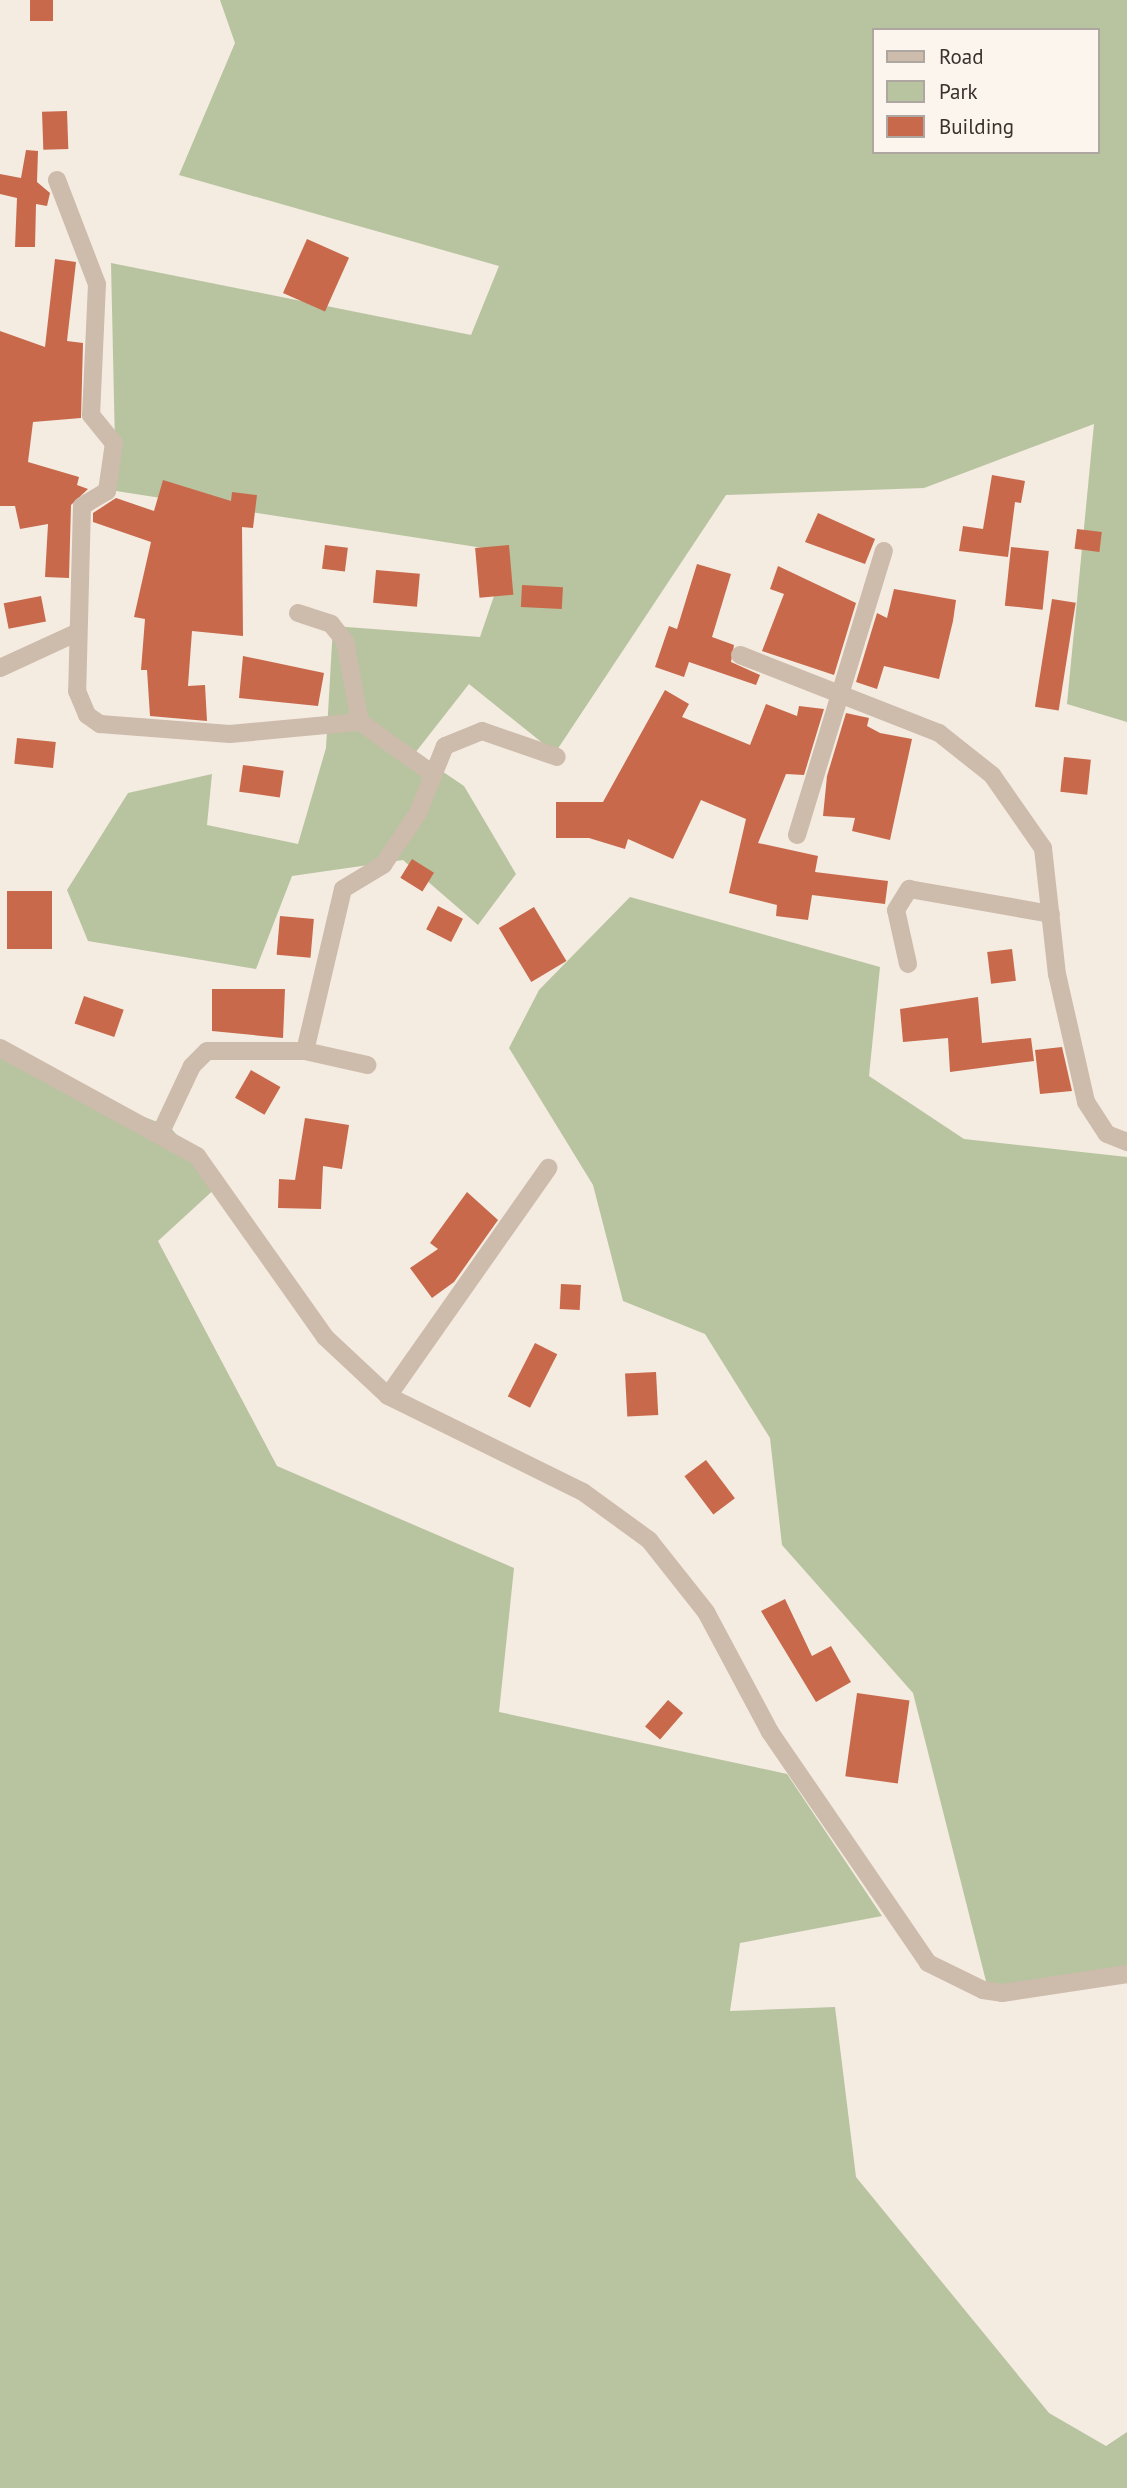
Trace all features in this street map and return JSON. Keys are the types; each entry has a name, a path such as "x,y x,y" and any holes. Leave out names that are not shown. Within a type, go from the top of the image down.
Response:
{"street":[{"path":"57,180 97,284 91,415 114,443 107,491 82,506 76,634 78,691 87,715 100,724 230,734 360,722 433,774"},
{"path":"797,835 843,696 884,551"},
{"path":"298,613 331,624 345,641 360,722"},
{"path":"0,668 76,634"},
{"path":"740,655 939,733 992,775 1043,848 1051,914 1086,1102 1107,1134 1127,1142"},
{"path":"305,1051 343,889 383,865 418,813 445,746 466,732 528,743 557,757"},
{"path":"908,964 896,910 909,889 1051,914"},
{"path":"0,1048 197,1156 325,1337 388,1396 583,1492 649,1540 706,1612 770,1732 928,1963 983,1990 1002,1993 1127,1973"},
{"path":"160,1134 192,1066 207,1051 305,1051 367,1065"},
{"path":"388,1396 548,1168"}],"green space":[{"path":"220,0 1127,0 1127,722 1067,704 1094,424 924,488 726,495 555,753 469,684 415,753 464,786 516,874 478,925 403,860 292,876 256,969 88,941 67,890 128,793 212,774 207,825 298,844 326,748 333,626 480,637 509,552 116,491 111,263 471,335 499,266 179,175 235,43"},
{"path":"630,897 880,967 869,1076 964,1139 1127,1157 1127,1969 989,1993 913,1693 782,1545 770,1438 705,1334 623,1301 593,1185 509,1048 539,990"},
{"path":"0,1045 27,1071 170,1127 219,1185 158,1241 277,1466 514,1568 499,1712 787,1774 882,1916 740,1943 730,2011 835,2007 856,2177 1049,2413 1106,2446 1127,2432 1127,2488 0,2488"}],"building":[{"path":"30,0 53,0 53,21 30,21"},
{"path":"67,111 68,149 43,150 42,112"},
{"path":"26,150 38,151 37,182 50,193 47,206 36,204 35,247 15,247 17,198 0,194 0,174 21,178"},
{"path":"307,239 349,258 325,312 283,293"},
{"path":"55,259 76,262 67,341 83,343 81,418 33,422 28,462 79,477 77,485 88,489 71,505 69,578 45,577 48,524 20,529 15,506 0,506 0,331 45,347"},
{"path":"992,475 1025,481 1021,503 1015,502 1008,557 959,551 963,526 983,529"},
{"path":"163,480 231,501 232,492 257,495 253,528 242,527 243,636 192,631 188,686 205,685 207,721 150,716 147,670 141,670 145,619 134,617 151,542 93,522 93,513 116,498 154,511"},
{"path":"818,513 875,539 865,564 805,542"},
{"path":"1077,529 1102,532 1099,552 1075,549"},
{"path":"325,545 348,548 345,572 322,569"},
{"path":"509,545 513,595 479,598 475,548"},
{"path":"1011,547 1049,551 1043,610 1005,606"},
{"path":"697,564 731,574 712,637 734,645 731,662 760,675 756,685 689,662 684,677 655,667 669,626 677,629"},
{"path":"778,566 856,603 834,675 762,651 784,594 770,589"},
{"path":"376,570 420,574 417,607 373,603"},
{"path":"522,585 563,587 562,609 521,607"},
{"path":"894,589 956,600 953,621 939,679 884,666 877,689 856,682 877,613 887,618"},
{"path":"41,596 46,622 9,629 4,603"},
{"path":"1052,599 1076,603 1059,710 1035,707"},
{"path":"243,656 324,673 318,706 239,698"},
{"path":"665,690 689,704 682,717 750,745 766,704 797,716 799,706 824,709 804,775 786,774 758,843 818,856 815,872 888,881 885,904 812,895 808,920 776,916 777,905 729,893 746,819 701,800 673,859 628,839 625,849 589,838 556,838 556,802 603,802"},
{"path":"846,713 869,718 867,726 880,733 912,739 890,840 852,831 855,818 823,816 827,776"},
{"path":"17,738 56,742 53,768 14,764"},
{"path":"1064,757 1091,760 1087,795 1060,792"},
{"path":"243,765 284,771 280,797 239,792"},
{"path":"412,859 434,873 422,891 400,878"},
{"path":"7,891 52,891 52,949 7,949"},
{"path":"438,906 463,919 451,942 426,929"},
{"path":"534,907 566,961 531,982 499,928"},
{"path":"280,916 314,919 310,958 277,955"},
{"path":"1012,949 1016,981 991,984 987,952"},
{"path":"212,989 285,989 283,1038 212,1031"},
{"path":"84,996 124,1010 114,1037 75,1023"},
{"path":"978,997 982,1043 1031,1038 1034,1061 950,1072 948,1038 903,1042 900,1009"},
{"path":"1062,1047 1072,1091 1040,1094 1035,1050"},
{"path":"251,1070 280,1087 264,1115 235,1098"},
{"path":"305,1118 349,1125 342,1169 323,1166 321,1209 278,1208 279,1179 295,1180"},
{"path":"467,1192 498,1220 454,1282 432,1298 410,1268 438,1249 430,1243"},
{"path":"561,1284 581,1285 580,1310 560,1309"},
{"path":"535,1343 557,1354 530,1408 508,1396"},
{"path":"656,1372 658,1415 627,1417 625,1374"},
{"path":"706,1460 735,1498 713,1515 684,1476"},
{"path":"785,1599 812,1656 831,1646 851,1682 816,1702 761,1611"},
{"path":"857,1693 909,1700 898,1784 845,1776"},
{"path":"668,1700 683,1713 660,1740 645,1726"}]}
